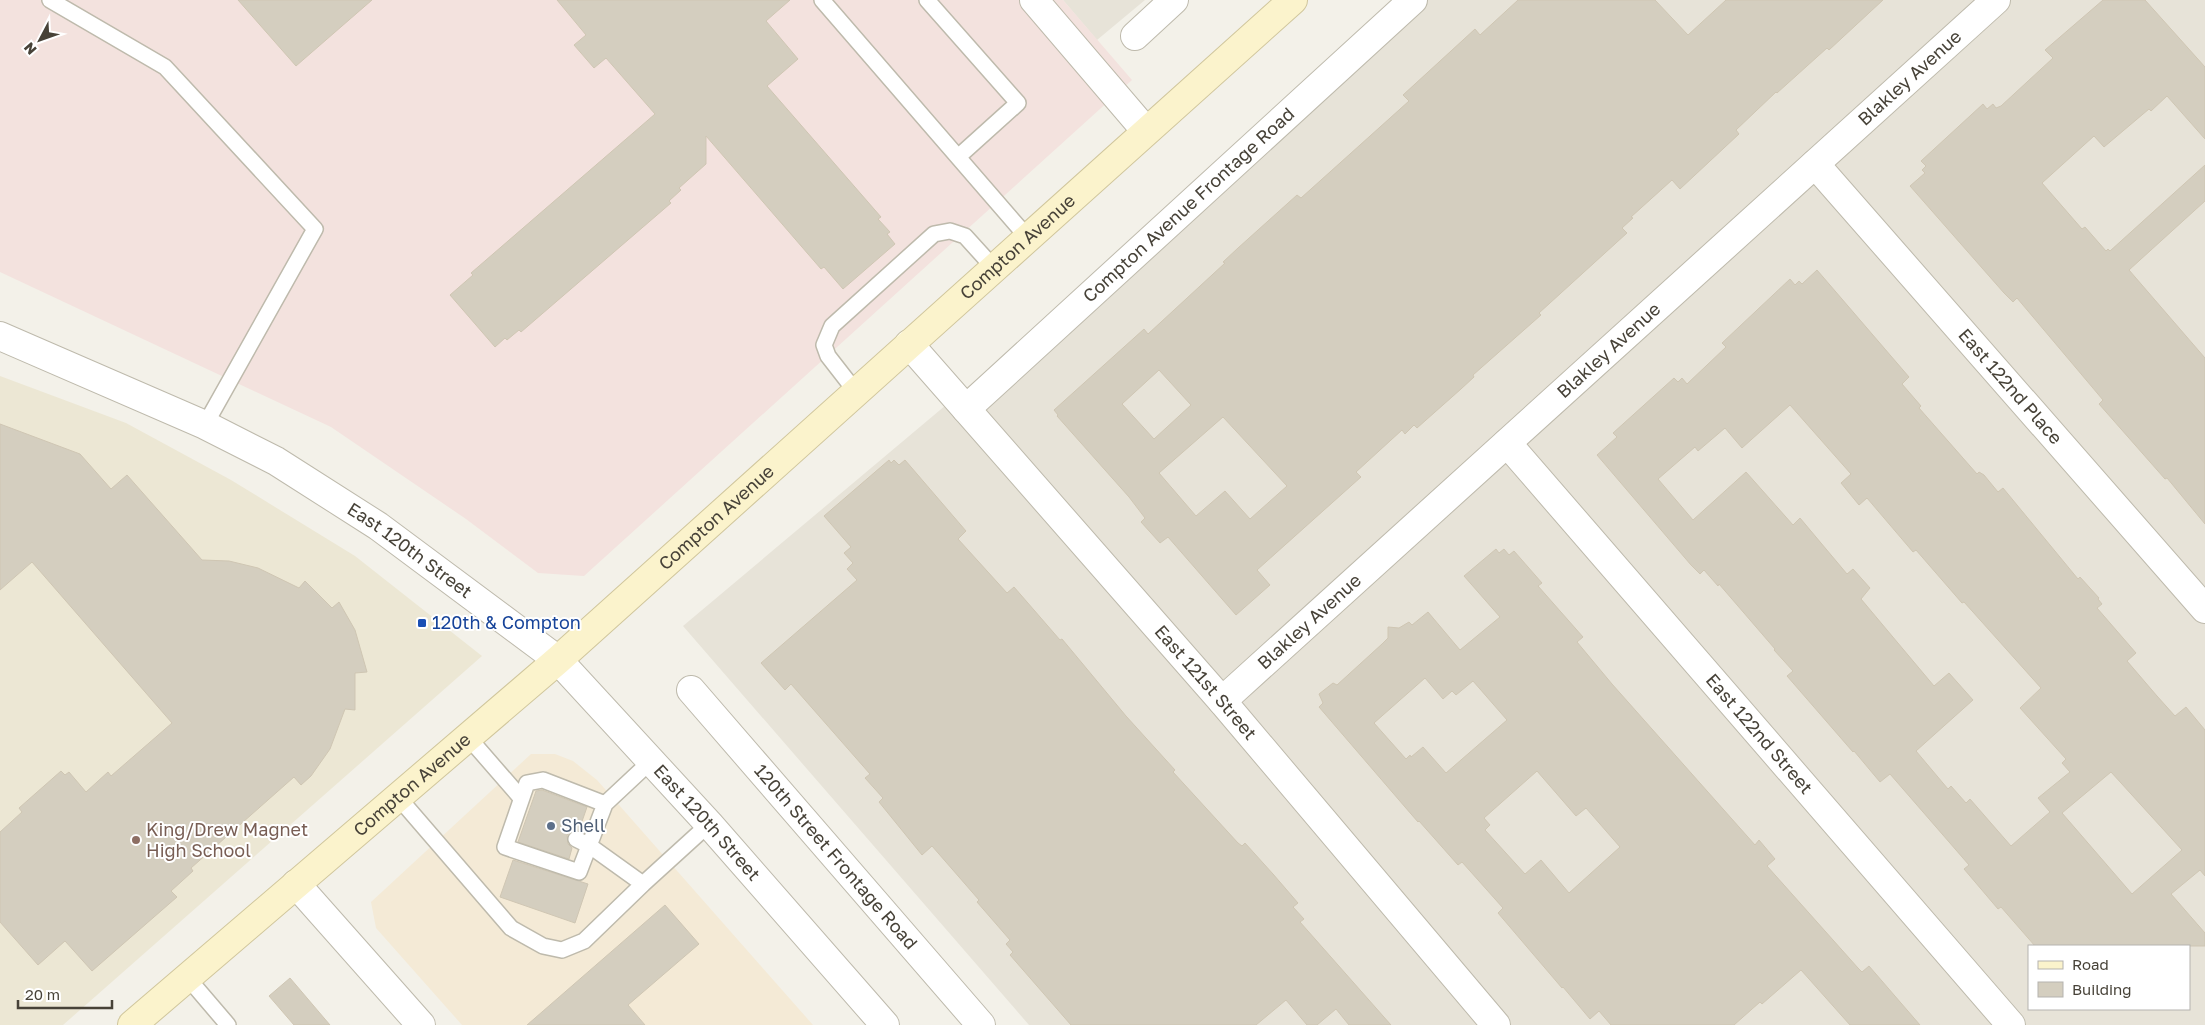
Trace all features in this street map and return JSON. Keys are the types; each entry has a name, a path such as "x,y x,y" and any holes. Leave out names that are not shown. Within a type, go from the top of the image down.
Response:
{"main road":[{"name":"Compton Avenue","path":"132,1025 558,660 1293,0"}],"street":[{"path":"1034,0 1146,131"},
{"path":"1134,36 1174,0"},
{"name":"Compton Avenue Frontage Road","path":"966,410 1413,0"},
{"name":"Blakley Avenue","path":"1222,701 1996,0"},
{"name":"East 122nd Place","path":"1815,164 2205,609"},
{"name":"East 120th Street","path":"0,336 205,425 276,461 378,526 558,660 709,824 885,1025"},
{"name":"East 121st Street","path":"909,344 1222,701 1496,1025"},
{"name":"East 122nd Street","path":"1507,443 2011,1025"},
{"name":"120th Street Frontage Road","path":"691,690 981,1025"},
{"path":"296,884 421,1025"}],"lane":[{"path":"50,0 165,67 315,229 205,425"},
{"path":"68,0 76,15"},
{"path":"822,0 1028,238"},
{"path":"927,0 1018,103 958,157"},
{"path":"856,392 828,356 824,344 832,326 934,234 950,231 966,236 994,268"},
{"path":"468,737 521,798"},
{"path":"605,804 543,780 527,783 521,798 522,816 505,847 579,872 605,804 651,761"},
{"path":"398,797 510,928 543,946 562,950 584,941 709,824"},
{"path":"576,839 590,846 643,884"},
{"path":"187,977 228,1025"}],"shaded area":[{"path":"0,0 1063,0 1132,80 584,576 538,573 466,519 331,427 0,272"},
{"path":"1063,0 1145,0 1097,40"},
{"path":"1428,0 2205,0 2205,1025 1029,1025 683,626"},
{"name":"King/Drew Magnet High School","path":"0,376 126,423 231,480 355,556 482,656 63,1025 0,1025"},
{"path":"531,754 555,754 573,761 597,780 813,1025 462,1025 376,928 371,902"}],"building":[{"path":"238,0 372,0 296,66"},
{"path":"557,0 790,0 766,21 798,59 767,86 881,217 878,219 890,232 887,234 895,244 843,289 824,267 821,269 706,136 706,164 679,188 681,190 669,201 671,203 521,332 519,330 507,340 505,338 495,347 450,295 473,275 471,273 655,114 606,58 594,68 574,45 586,35"},
{"path":"1518,0 1655,0 1688,35 1726,0 1883,0 1829,50 1827,48 1776,92 1736,130 1739,134 1680,189 1672,180 1631,217 1633,218 1622,228 1627,233 1539,313 1541,315 1473,375 1474,377 1461,389 1417,428 1414,425 1405,434 1402,430 1356,472 1361,477 1257,570 1270,585 1236,615 1168,537 1160,543 1141,522 1145,518 1129,497 1057,416 1054,410 1144,329 1148,334 1297,195 1301,198 1409,101 1403,95 1475,29 1480,35","holes":["1159,370 1191,405 1154,439 1122,404","1223,417 1287,486 1250,519 1225,491 1196,516 1159,473"]},
{"path":"2103,0 2145,0 2205,67 2205,139 2167,96 2151,111 2149,109 2104,147 2094,136 2042,183 2082,229 2085,227 2106,251 2108,249 2110,251 2205,165 2205,201 2129,270 2205,358 2205,524 2167,478 2165,479 2099,404 2103,400 2017,298 2013,302 2004,293 1910,186 1925,173 1922,170 1926,166 1921,161 1983,104 1987,109 1993,104 1996,108 2001,106 2053,58 2045,50"},
{"path":"1817,270 1909,377 1902,384 1921,406 1919,408 1977,474 1979,472 1984,475 1998,492 2003,488 2078,579 2080,577 2099,598 2102,604 2097,608 2136,653 2127,661 2175,716 2186,707 2205,730 2205,876 2200,870 2171,894 2205,933 2205,946 2034,945 2001,907 1998,909 1964,869 1969,865 1890,774 1880,782 1853,752 1787,676 1793,671 1719,584 1718,586 1704,570 1700,574 1691,565 1597,455 1617,437 1613,433 1674,378 1678,382 1682,378 1687,384 1726,347 1722,343 1790,279 1795,285 1799,281 1802,284","holes":["1790,405 1851,474 1841,483 1859,505 1867,498 1913,552 1916,550 2041,688 2020,708 2066,759 2062,763 2070,772 2038,798 2050,812 2011,846 1970,799 1966,803 1951,786 1948,789 1916,751 1973,700 1949,673 1934,686 1861,599 1870,588 1853,569 1847,574 1800,518 1793,525 1746,472 1693,520 1658,479 1695,447 1698,451 1725,428 1742,448","2111,772 2182,850 2132,894 2062,813"]},
{"path":"0,424 80,454 111,489 127,475 202,560 229,561 258,568 299,588 305,581 332,608 339,602 355,630 367,672 355,673 355,710 345,709 330,749 311,776 301,785 294,777 191,868 193,871 171,891 177,897 92,971 65,941 38,965 0,922 0,832 22,812 19,808 61,771 65,775 69,772 86,792 108,772 111,776 172,723 32,562 0,590"},
{"path":"889,460 891,463 894,460 899,465 905,460 966,531 958,539 1007,593 1014,587 1060,640 1062,639 1126,716 1175,770 1173,772 1238,843 1242,846 1245,843 1273,874 1298,903 1293,907 1304,919 1300,922 1391,1025 1349,1025 1336,1009 1317,1025 1307,1025 1286,1000 1256,1025 1071,1025 1010,955 1013,952 1006,944 1010,940 977,902 979,900 932,846 922,855 879,802 883,798 865,778 870,774 791,684 785,690 761,663 857,580 847,569 853,563 844,553 851,547 824,516"},
{"path":"1496,549 1499,553 1504,549 1509,555 1514,551 1542,583 1538,586 1583,637 1577,642 1612,684 1755,845 1759,840 1775,859 1767,866 1858,968 1862,972 1869,966 1920,1025 1850,1025 1801,970 1762,1004 1760,1002 1734,1025 1611,1025 1599,1011 1590,1019 1498,913 1503,908 1462,862 1458,865 1418,822 1319,707 1323,703 1319,694 1333,683 1337,685 1382,644 1388,638 1388,627 1399,628 1409,622 1412,625 1428,612 1460,650 1500,617 1464,576","holes":["1425,678 1443,699 1452,691 1456,695 1473,681 1507,720 1446,773 1423,747 1406,759 1374,723","1537,771 1576,816 1586,808 1620,847 1569,893 1541,860 1525,874 1485,830 1490,825 1484,818"]},
{"path":"542,790 587,807 579,830 571,831 567,835 568,844 572,848 569,859 518,842 536,791"},
{"path":"513,860 588,884 575,923 500,897"},
{"path":"665,905 699,944 628,1005 645,1025 527,1025"},
{"path":"290,978 330,1025 294,1025 269,996"}],"place":[{"name":"120th & Compton","path":"422,623"},
{"name":"Shell","path":"551,826"},
{"name":"King/Drew Magnet High School","path":"136,840"}]}
